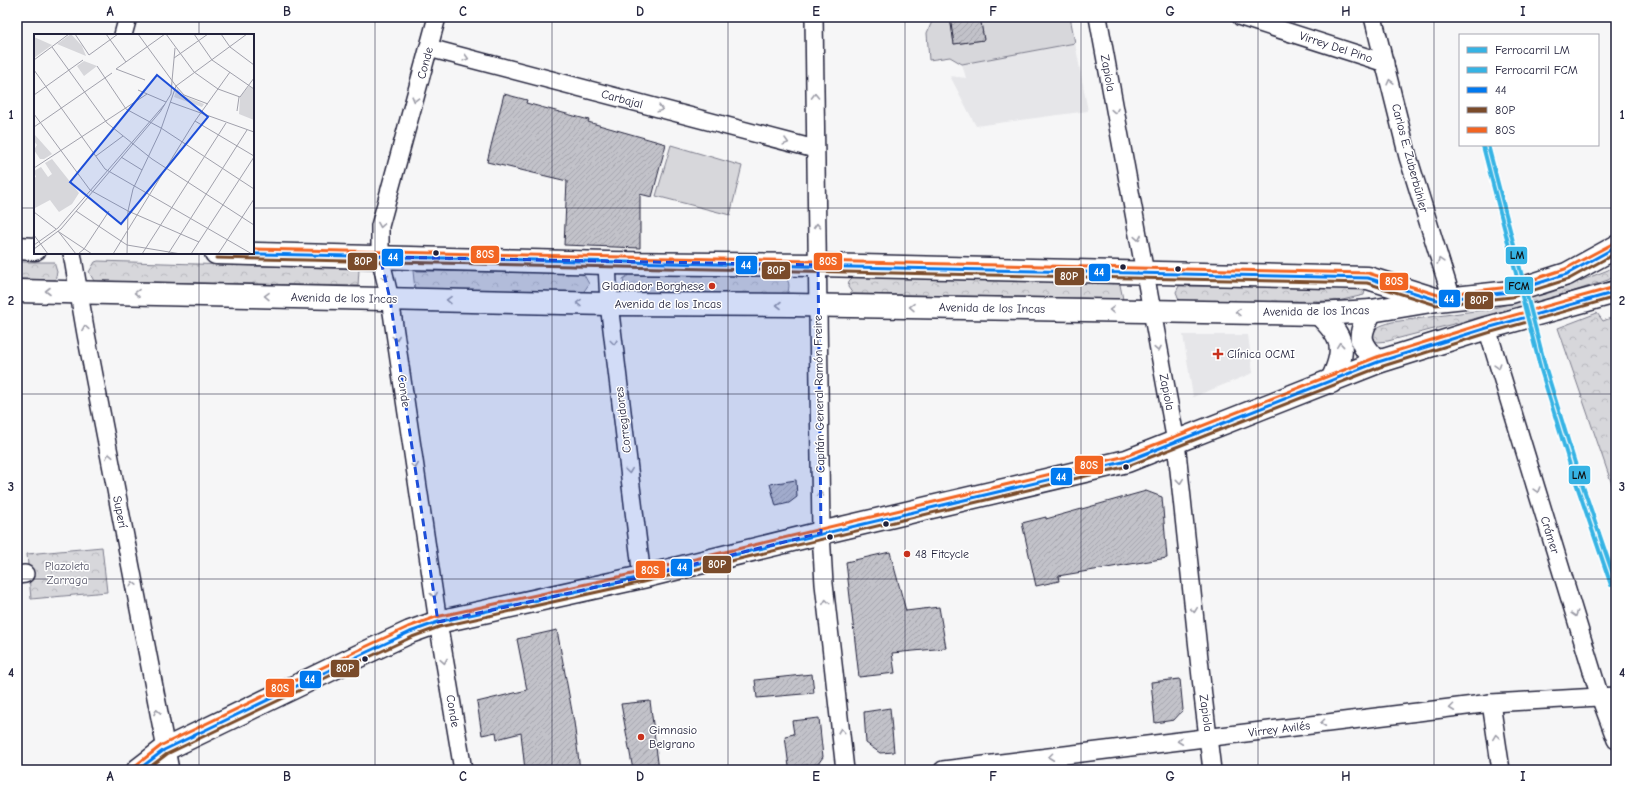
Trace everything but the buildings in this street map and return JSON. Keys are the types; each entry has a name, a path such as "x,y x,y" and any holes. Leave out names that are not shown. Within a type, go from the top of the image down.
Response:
{"main road":[{"name":"Avenida de los Incas","path":"17,291 79,291 609,304 1319,314 1371,311 1444,299 1511,292 1567,274 1616,247"},
{"path":"17,248 34,248"},
{"path":"254,254 606,263 818,265 1368,278 1444,299"},
{"path":"138,770 167,760 365,653 410,632 438,622 642,577 1127,461 1331,382 1378,362 1487,328 1616,292"},
{"path":"1371,311 1362,327 1361,339 1365,350 1378,362"},
{"path":"1319,314 1339,336 1341,351 1338,367 1331,382"}],"street":[{"path":"123,34 128,17"},
{"name":"Conde","path":"437,17 380,226 380,257 390,299 438,622 463,770"},
{"name":"Capitán General Ramón Freire","path":"814,17 815,149 824,584 845,770"},
{"name":"Zapiola","path":"1098,17 1176,442 1212,770"},
{"name":"Virrey Del Pino","path":"1241,17 1385,63"},
{"name":"Carlos E. Zuberbühler","path":"1372,17 1385,63 1444,299"},
{"name":"Carbajal","path":"429,48 815,149"},
{"name":"Superí","path":"72,254 167,760"},
{"name":"Corregidores","path":"606,263 609,304 642,577"},
{"name":"Crámer","path":"1487,328 1608,696 1616,740"},
{"name":"Virrey Avilés","path":"943,770 1491,703 1608,696"},
{"path":"1491,703 1501,770"}],"highlighted area":[{"path":"380,257 818,265 821,533 642,577 438,622 390,299"}],"shaded area":[{"path":"1075,43 1088,111 976,126 950,76 966,78 962,64"},
{"name":"Clínica OCMI","path":"1183,335 1248,335 1253,373 1193,397"}],"green space":[{"path":"934,17 950,17 954,44 984,40 980,17 1070,17 1075,43 962,64 950,57 929,60 927,33"},
{"path":"671,145 742,166 730,215 656,196"},
{"path":"17,262 54,262 57,272 55,280 17,279"},
{"path":"95,262 359,269 358,286 94,281 89,272"},
{"path":"1616,264 1616,275 1608,280 1553,298 1388,341 1378,342 1372,339 1374,331 1378,327 1392,322 1490,309 1552,292 1608,270"},
{"path":"413,271 583,273 589,284 582,294 415,290"},
{"path":"781,274 786,278 789,284 788,292 783,296 639,295 625,289 623,279 629,275"},
{"path":"855,275 1119,280 1123,299 853,294 848,287 849,281"},
{"path":"1179,286 1346,287 1365,290 1364,295 1338,301 1180,302 1176,292"},
{"path":"1597,313 1603,321 1616,316 1616,496 1558,328"},
{"name":"Plazoleta Zarraga","path":"102,547 107,592 31,599 27,554"}],"rail line":[{"name":"FCM","path":"1483,146 1541,370 1570,465 1611,585"},
{"name":"LM","path":"1488,146 1546,369 1575,463 1616,583"}],"transit line":[{"name":"80S","path":"254,249 1368,273 1438,295 1510,287 1565,269 1614,243"},
{"name":"44","path":"254,254 1368,278 1437,300 1511,292 1567,274 1616,247"},
{"name":"80P","path":"216,258 1367,283 1436,305 1512,297 1569,279 1616,253"},
{"name":"80S","path":"135,766 162,745 363,648 408,627 436,617 641,572 1126,456 1377,357 1486,323 1615,287"},
{"name":"44","path":"138,770 164,750 365,653 410,632 438,622 642,577 1127,461 1378,362 1487,328 1616,292"},
{"name":"80P","path":"146,770 167,754 367,658 412,637 439,627 643,582 1128,466 1380,367 1488,333 1616,297"}],"place":[{"name":"Gladiador Borghese","path":"712,286"},
{"name":"Clínica OCMI","path":"1218,354"},
{"name":"48 Fitcycle","path":"907,554"},
{"name":"Gimnasio Belgrano","path":"641,737"}]}
